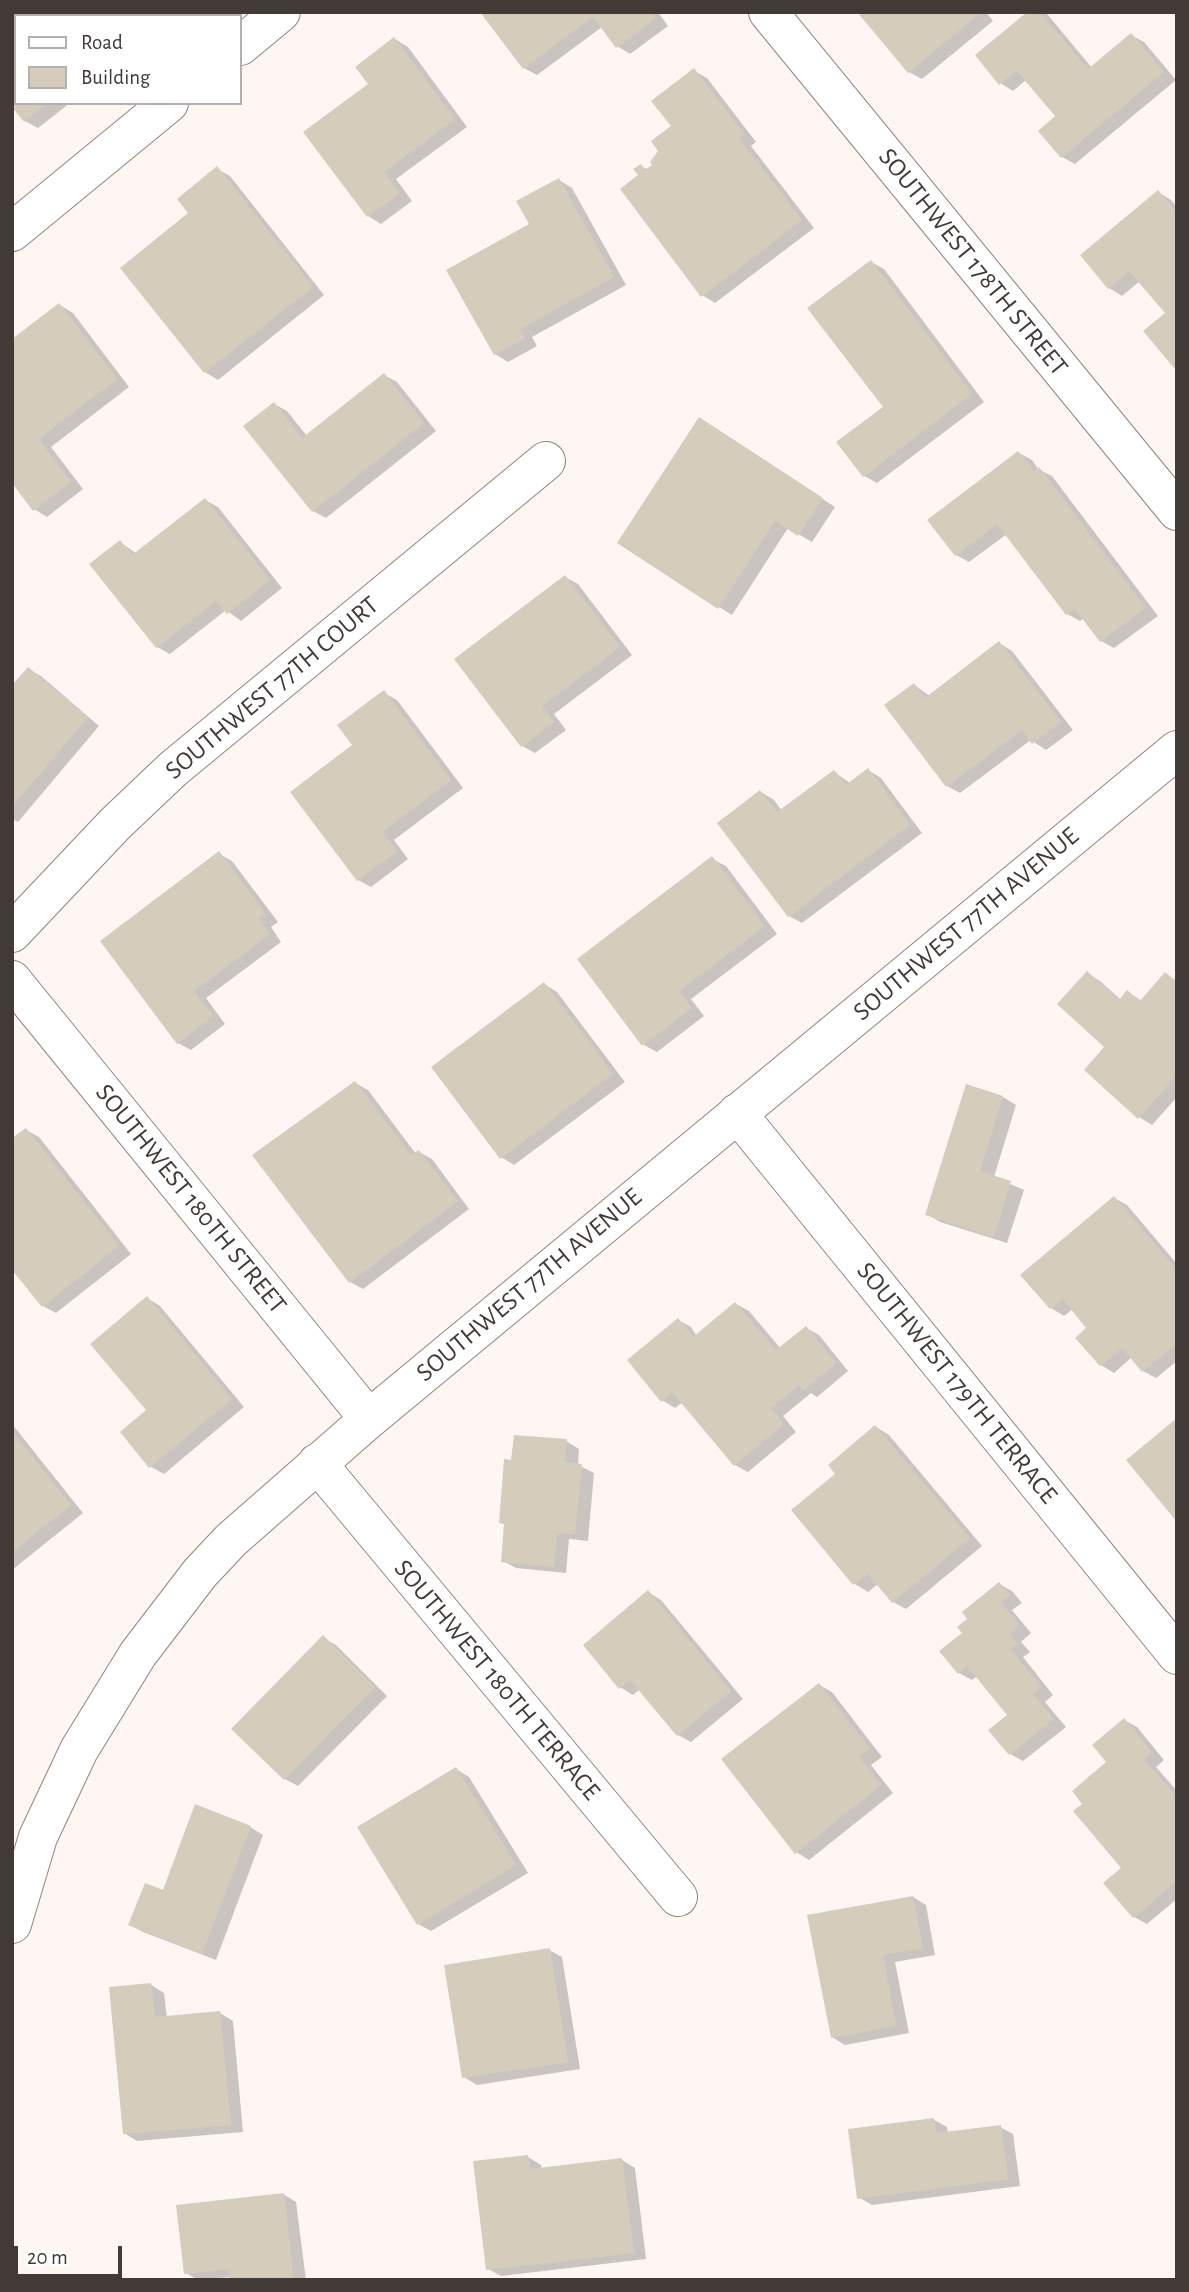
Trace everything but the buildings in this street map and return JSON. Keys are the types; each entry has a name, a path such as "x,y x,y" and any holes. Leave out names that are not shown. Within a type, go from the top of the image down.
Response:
{"street":[{"path":"242,44 281,12"},
{"name":"SOUTHWEST 178TH STREET","path":"768,12 1177,511"},
{"path":"13,228 167,105"},
{"name":"SOUTHWEST 77TH COURT","path":"12,933 115,824 173,769 546,461"},
{"name":"SOUTHWEST 77TH AVENUE","path":"12,1924 38,1837 79,1750 138,1654 200,1573 231,1540 369,1419 737,1113 1171,767"},
{"name":"SOUTHWEST 180TH STREET","path":"12,981 369,1419"},
{"name":"SOUTHWEST 179TH TERRACE","path":"737,1113 1177,1655"},
{"name":"SOUTHWEST 180TH TERRACE","path":"317,1463 678,1896"}]}
